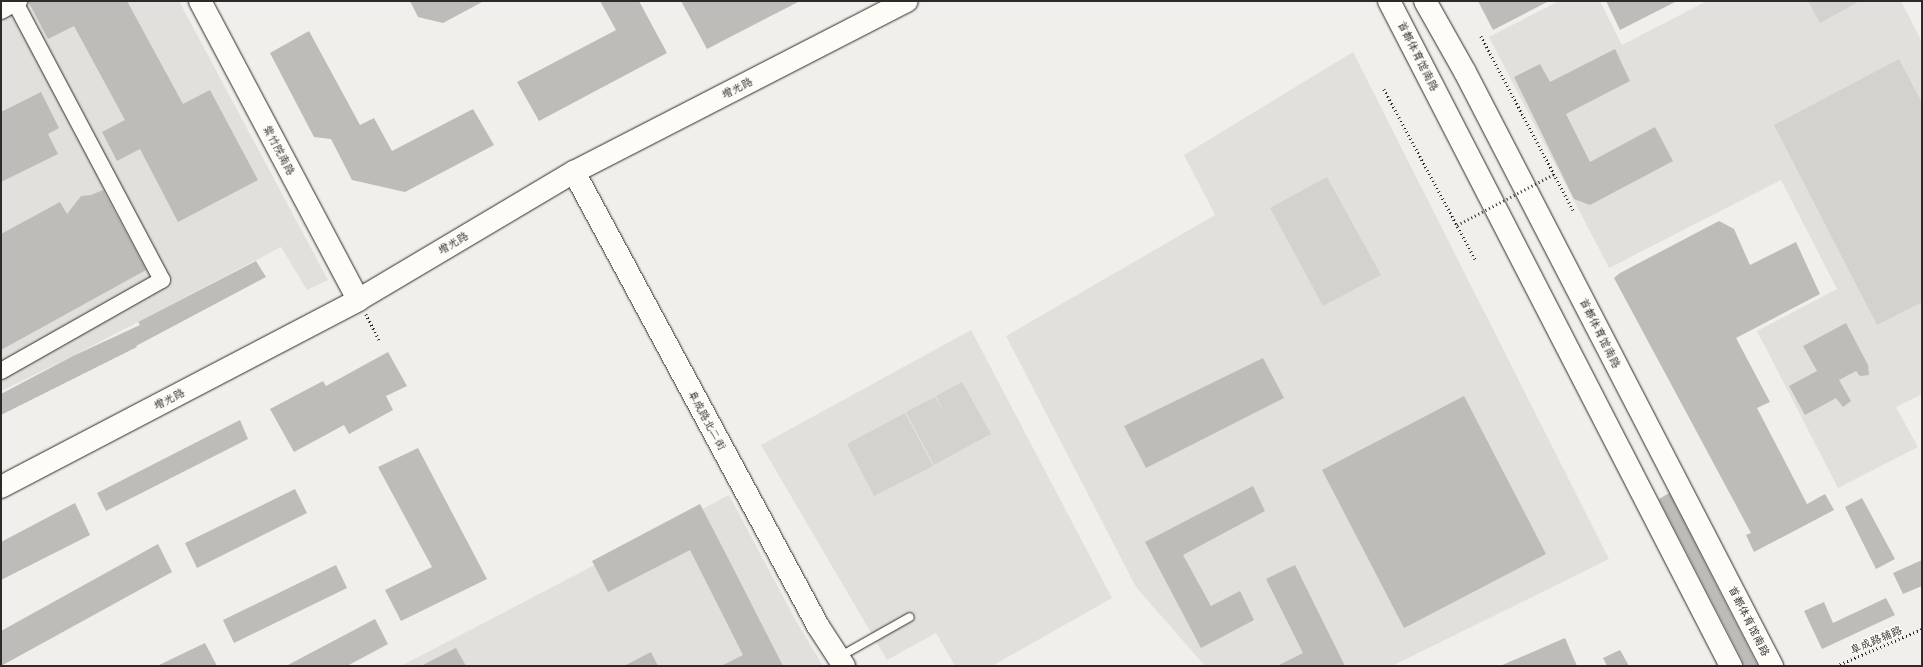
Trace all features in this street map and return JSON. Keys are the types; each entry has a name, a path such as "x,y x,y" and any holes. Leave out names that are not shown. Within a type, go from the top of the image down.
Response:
{"street":[{"name":"紫竹院南路","path":"200,1 358,300"},
{"name":"增光路","path":"1,487 358,300 574,172 906,1"},
{"name":"首都体育馆南路","path":"1389,1 1731,666"},
{"path":"1,11 16,2 162,280 1,371"},
{"name":"首都体育馆南路","path":"1429,2 1772,666"},
{"name":"阜成路北二街","path":"574,172 818,626 841,662"}],"lane":[{"path":"841,662 910,617"}],"path":[{"path":"1482,36 1573,210"},
{"path":"1384,89 1475,259"},
{"path":"1457,225 1554,174"},
{"path":"358,300 380,342"},
{"name":"阜成路辅路","path":"1836,666 1922,629"}],"shaded area":[{"path":"1,1 179,1 328,280 307,290 281,247 73,356 1,391"},
{"path":"1559,1 1600,1 1622,45 1707,1 1901,1 1922,42 1922,394 1896,407 1918,447 1838,488 1757,331 1837,289 1781,180 1609,268 1489,37"},
{"path":"1808,1 1860,1 1820,23"},
{"path":"1353,52 1609,559 1392,666 1205,666 1136,587 1006,336 1215,215 1184,155"},
{"path":"1899,59 1922,103 1922,302 1877,325 1774,125"},
{"path":"1327,177 1381,275 1323,306 1270,208"},
{"path":"971,330 1112,598 992,666 955,666 936,633 887,660 761,445"},
{"path":"962,382 991,434 934,465 906,412 935,397 944,413 936,396"},
{"path":"905,413 933,466 874,496 847,444"},
{"path":"729,495 796,621 823,666 401,666"}],"building":[{"path":"28,1 127,1 183,104 210,90 258,180 178,222 140,149 117,161 102,132 125,120 74,26 48,39"},
{"path":"410,1 484,1 443,23 418,17"},
{"path":"600,1 639,1 667,53 539,121 517,82 616,30"},
{"path":"681,1 800,1 707,49"},
{"path":"1478,1 1549,1 1493,30"},
{"path":"1606,1 1677,1 1620,30"},
{"path":"309,31 360,125 374,118 392,151 473,109 494,145 405,192 352,180 331,139 314,137 270,53"},
{"path":"1615,49 1630,81 1566,114 1590,162 1655,127 1673,161 1590,205 1574,199 1514,77 1540,64 1550,82"},
{"path":"41,92 59,128 48,134 58,154 1,182 1,112"},
{"path":"103,190 146,270 1,350 1,234 60,202 67,214 81,196 91,195"},
{"path":"1719,221 1734,229 1750,265 1796,242 1820,294 1736,338 1770,402 1757,408 1807,504 1825,494 1834,510 1754,552 1746,535 1751,533 1614,278 1620,273"},
{"path":"256,261 266,277 136,346 137,347 1,415 1,394 73,356 140,325 138,322"},
{"path":"1846,323 1868,365 1869,375 1860,376 1856,371 1839,380 1851,401 1843,407 1836,398 1805,415 1789,386 1817,371 1803,346"},
{"path":"388,352 407,386 386,396 393,410 349,434 344,425 294,452 270,409 323,381 326,386"},
{"path":"1263,358 1284,398 1146,468 1124,426"},
{"path":"1464,396 1546,554 1404,628 1322,470"},
{"path":"240,420 248,439 106,511 97,493"},
{"path":"418,448 487,579 401,621 385,590 432,567 378,467"},
{"path":"1253,486 1265,511 1183,555 1211,606 1240,591 1254,620 1201,648 1145,542"},
{"path":"295,489 307,513 197,568 185,543"},
{"path":"1669,493 1758,666 1743,666 1742,660 1659,499"},
{"path":"1862,498 1895,559 1876,569 1845,507"},
{"path":"75,503 90,535 1,580 1,542"},
{"path":"700,504 783,666 721,666 743,655 690,550 608,592 592,561"},
{"path":"158,544 172,572 1,666 1,631"},
{"path":"1922,560 1922,586 1903,594 1893,573"},
{"path":"336,565 347,588 234,643 223,620"},
{"path":"1295,565 1345,666 1277,666 1303,653 1266,579"},
{"path":"1886,598 1895,615 1822,649 1804,611 1824,602 1833,623"},
{"path":"375,619 388,644 347,666 286,666"},
{"path":"1565,638 1577,666 1500,666"},
{"path":"205,643 217,666 157,666"},
{"path":"456,648 466,666 421,666"},
{"path":"1620,650 1629,666 1607,666 1603,658"},
{"path":"651,652 658,666 624,666"}]}
